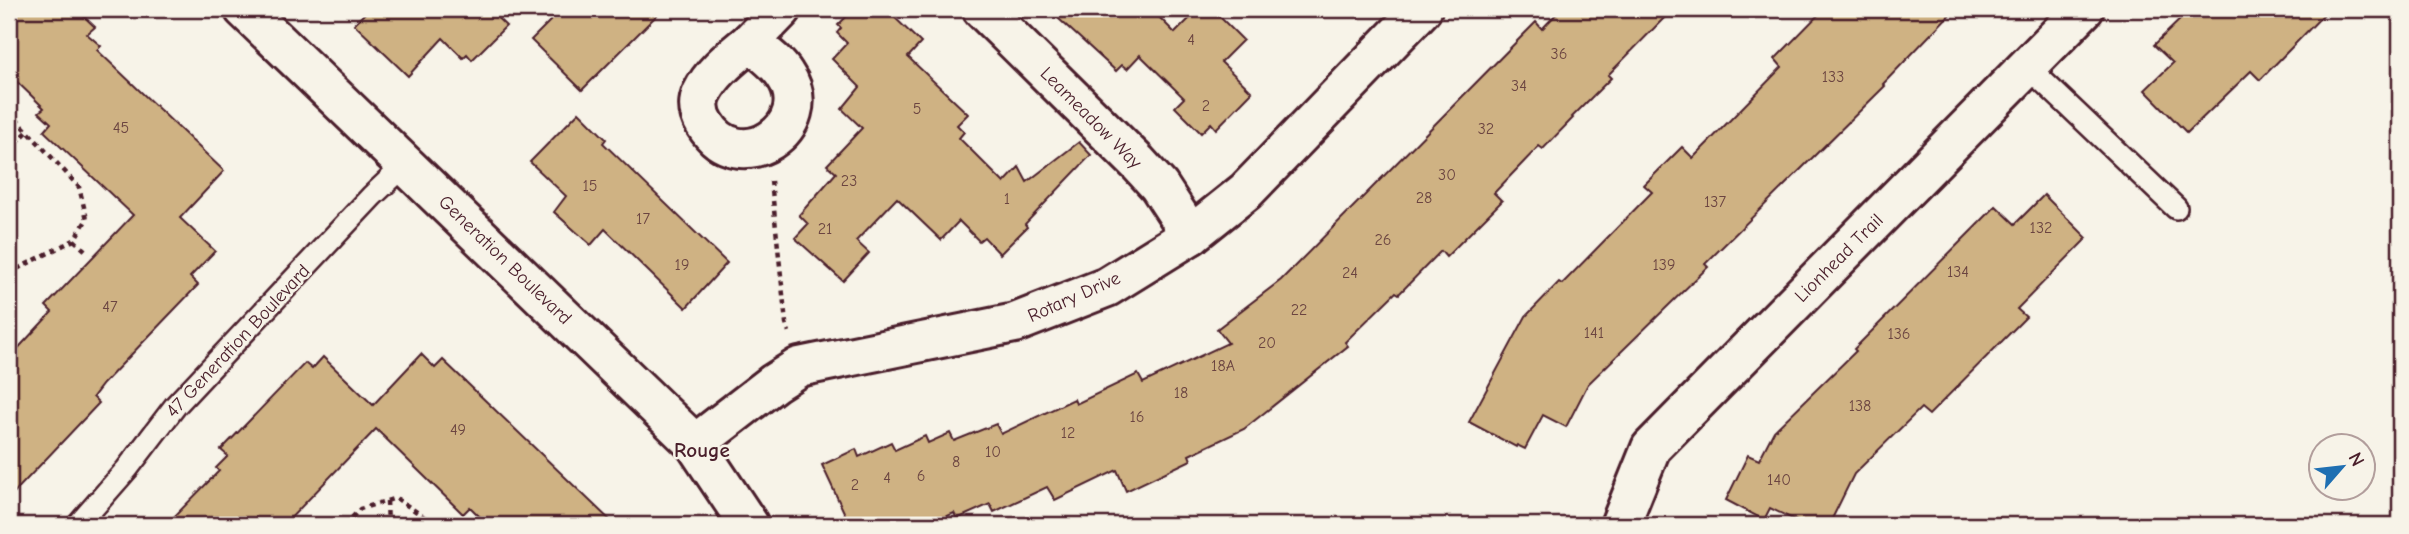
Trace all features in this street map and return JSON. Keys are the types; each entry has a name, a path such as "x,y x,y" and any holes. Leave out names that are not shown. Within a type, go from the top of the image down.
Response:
{"street":[{"path":"750,42 786,76 792,90 793,105 789,120 781,133 754,148 738,148 723,143 711,133 706,127 698,104 702,92 720,68 782,9"},
{"name":"Leameadow Way","path":"982,9 1138,163 1159,186 1191,235"},
{"name":"Rotary Drive","path":"695,444 799,367 1015,323 1107,287 1191,235 1245,191 1422,9"},
{"name":"Lionhead Trail","path":"1620,525 1651,448 2084,9"},
{"name":"Generation Boulevard","path":"253,12 695,444 749,525"}],"lane":[{"path":"2028,67 2176,208"},
{"name":"47 Generation Boulevard","path":"78,525 127,469 176,405 372,196 406,164"}],"path":[{"path":"9,111 79,187 87,219 74,240 9,273"},
{"path":"9,150 27,132"},
{"path":"769,142 786,323 799,367"},
{"path":"74,240 87,253"},
{"path":"345,525 360,509 396,498 436,525"},
{"path":"387,501 388,525"}],"building":[{"path":"9,9 76,9 95,27 87,34 101,46 97,50 224,171 180,218 215,251 190,277 198,285 103,384 93,397 99,403 9,498 9,358 52,312 46,306 133,215 44,131 51,123 39,112 44,108 9,74"},
{"path":"369,9 488,9 506,26 472,60 467,54 463,58 443,38 408,76 354,24"},
{"path":"562,9 663,9 582,90 531,40"},
{"path":"854,9 886,9 921,43 908,57 968,114 957,125 964,132 959,138 1004,183 1019,167 1027,182 1079,142 1091,155 1000,254 984,237 979,241 959,221 941,240 897,198 856,241 869,253 843,281 795,238 808,224 799,215 836,173 827,165 862,128 842,109 860,87 832,59 847,43 837,33 841,28 838,25"},
{"path":"1048,9 1151,9 1175,33 1199,9 1212,9 1243,40 1221,62 1252,92 1216,129 1211,123 1201,133 1175,107 1184,98 1140,55 1127,69 1122,65 1116,71"},
{"path":"1561,9 1673,9 1608,75 1611,78 1543,149 1539,146 1494,193 1502,201 1446,257 1441,251 1399,294 1396,292 1345,342 1348,346 1244,429 1189,455 1191,460 1126,491 1117,470 1055,500 1047,487 994,512 990,504 957,519 954,513 928,525 850,525 822,465 856,449 859,457 891,442 895,450 925,436 928,443 950,433 954,441 996,424 1001,434 1074,399 1076,404 1138,374 1143,383 1228,343 1217,329 1281,280 1536,22 1542,29"},
{"path":"1824,9 1955,9 1883,84 1885,86 1705,264 1708,267 1588,384 1566,427 1543,415 1525,449 1517,445 1516,447 1469,422 1526,316 1559,282 1562,284 1652,192 1644,185 1682,147 1693,158 1782,67 1775,59"},
{"path":"2191,9 2329,9 2260,80 2251,71 2187,133 2145,90 2173,63 2154,45"},
{"path":"579,112 606,139 603,143 727,263 686,308 605,229 591,245 554,212 566,196 530,162"},
{"path":"2044,195 2087,238 2017,309 2026,317 1929,415 1921,408 1854,474 1829,525 1805,525 1770,508 1764,520 1726,500 1748,455 1759,460 1774,431 1856,351 1854,349 1996,206 2015,224"},
{"path":"421,354 435,368 443,360 615,525 488,525 470,507 463,514 376,429 284,525 166,525 219,471 216,468 228,456 221,450 305,363 312,369 323,357 373,405"}],"district":[{"name":"Rouge","path":"702,450"}]}
